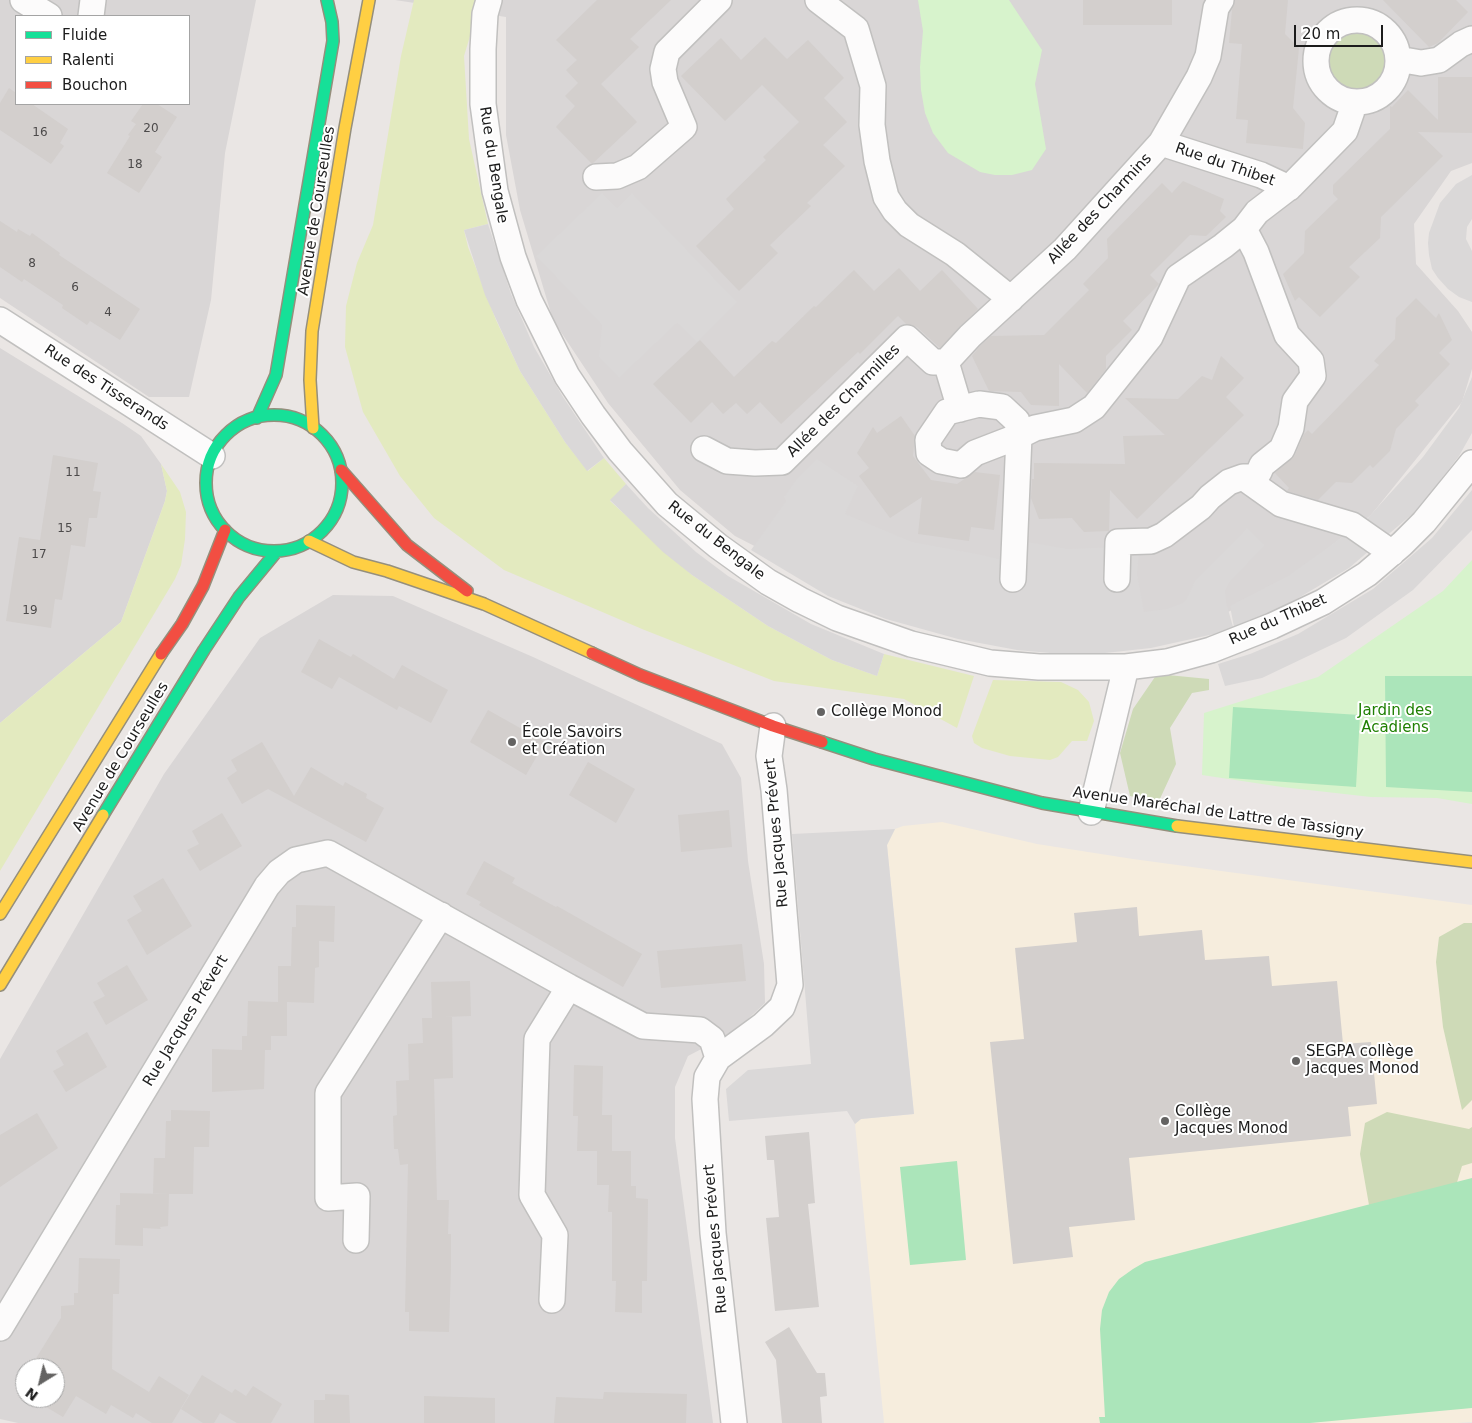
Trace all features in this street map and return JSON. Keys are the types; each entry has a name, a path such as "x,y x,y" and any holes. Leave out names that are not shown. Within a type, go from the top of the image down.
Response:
{"main road":[{"name":"Avenue de Courseulles","path":"257,418 276,375 333,41 332,22 327,0"},
{"name":"Avenue de Courseulles","path":"313,428 310,380 312,331 322,280 342,147 369,0"},
{"path":"286,417 300,421 313,428 326,439 335,453 340,470 342,487 336,510 326,527 309,541 294,548 277,551 260,550 244,543 225,530 212,511 206,489 206,478 212,456 219,443 243,423 257,418 286,417"},
{"name":"Avenue Maréchal de Lattre de Tassigny","path":"340,470 407,545 484,604"},
{"name":"Avenue de Courseulles","path":"0,914 149,671 182,624 203,586 225,530"},
{"name":"Avenue Maréchal de Lattre de Tassigny","path":"309,541 353,562 387,571 484,604 640,675 773,726 902,766 1042,803 1091,812 1153,822 1472,862"},
{"name":"Avenue de Courseulles","path":"0,985 204,650 239,597 277,551"}],"street":[{"path":"24,0 47,15"},
{"path":"91,15 93,0"},
{"name":"Rue du Bengale","path":"489,0 485,14 483,40 483,104 495,191 513,257 529,300 567,376 620,451 667,504 718,546 768,582 807,604 911,644 990,663 1039,667 1126,668 1167,662 1211,650"},
{"path":"596,178 617,176 638,167 684,127 665,82 663,69 667,52 719,0"},
{"path":"818,0 856,29 873,86 872,125 877,162 886,197 895,211 909,225 955,254 1011,299 970,336 946,362 960,409"},
{"name":"Allée des Charmins","path":"1011,299 1065,249 1161,143 1206,63 1216,8 1221,0"},
{"path":"1361,19 1379,25 1392,39 1398,59 1396,72 1390,84 1381,94 1370,100 1356,102 1343,99 1324,86 1318,74 1316,57 1322,38 1333,27 1344,21 1361,19"},
{"path":"1398,59 1421,63 1438,60 1461,44 1472,39"},
{"name":"Rue du Thibet","path":"1013,579 1019,436 1017,421 1002,406 980,404 947,412 928,440 929,453 942,461 961,465 976,453 1019,436 1035,428 1074,420 1094,406 1150,337 1178,277 1223,246 1244,229 1257,212 1289,188 1345,131 1356,102"},
{"name":"Rue du Thibet","path":"1161,143 1262,175 1289,188"},
{"path":"1117,579 1118,542 1151,541 1164,535 1201,507 1229,482 1243,477 1253,477 1259,472 1262,465 1282,449 1292,428 1295,401 1313,376 1311,361 1287,335 1256,252 1244,229"},
{"name":"Rue des Tisserands","path":"0,320 212,456"},
{"name":"Allée des Charmilles","path":"704,449 727,461 755,464 782,462 907,338 932,362 946,362"},
{"name":"Rue du Thibet","path":"1211,650 1272,626 1324,602 1367,574 1424,522 1472,463"},
{"path":"1243,477 1281,504 1352,525 1392,553"},
{"path":"1091,812 1126,668"},
{"name":"Rue Jacques Prévert","path":"734,1423 713,1233 705,1099 707,1077 718,1058 763,1025 782,1007 790,985 769,756 773,726"},
{"name":"Rue Jacques Prévert","path":"0,1328 267,886 279,872 296,860 328,854 643,1026 700,1030 712,1039 718,1058"},
{"path":"356,1240 357,1196 328,1198 328,1093 441,915"},
{"path":"552,1300 554,1235 532,1195 537,1039 569,987"}],"shaded area":[{"path":"0,0 256,0 225,153 211,300 189,397 149,397 0,298"},
{"path":"395,0 1472,0 1472,163 1451,171 1414,224 1416,264 1458,311 1472,332 1472,369 1462,402 1371,515 1278,587 1208,622 801,570 735,536 680,490 608,403 553,320 520,210 506,135 506,17"},
{"path":"1472,175 1472,219 1467,227 1466,239 1472,251 1472,302 1459,297 1438,278 1432,269 1428,243 1429,233 1440,203 1456,184"},
{"path":"602,193 617,208 632,193 737,302 697,342 677,323 619,378 599,357 602,325 536,256"},
{"path":"488,224 511,294 534,347 563,397 604,458 587,471 565,442 520,371 485,295 464,230"},
{"path":"0,348 141,436 161,464 167,491 121,622 0,723"},
{"path":"1472,377 1472,433 1459,456 1418,509 1349,568 1273,613 1234,627 1230,606 1288,576 1366,520 1423,457 1459,408"},
{"path":"817,459 858,486 845,514 912,542 1019,564 1021,541 1068,549 1143,546 1139,552 1137,574 1144,612 1167,609 1183,603 1195,581 1247,528 1265,545 1229,583 1225,591 1233,627 1214,634 1151,648 1105,653 1061,654 1017,650 958,639 886,619 828,596 751,550 786,501 784,497 796,480"},
{"path":"626,484 648,508 696,552 728,576 811,624 884,654 877,676 832,660 768,626 692,575 663,552 610,500"},
{"path":"1472,490 1472,530 1413,590 1346,638 1262,678 1225,686 1218,664 1250,654 1298,634 1373,589 1432,538"},
{"path":"333,595 393,596 533,657 722,744 741,778 748,861 764,964 765,1003 734,1032 688,1056 675,1087 675,1138 713,1423 18,1423 0,1419 0,1059 164,774 260,638"},
{"name":"Collège Jacques Monod","path":"942,822 1037,844 1133,859 1472,905 1472,1422 884,1423 855,1124 861,1119 914,1114 887,845 895,829 903,826"},
{"path":"895,829 887,845 914,1114 861,1119 855,1124 847,1111 729,1121 726,1089 748,1070 811,1064 792,834"}],"green space":[{"path":"414,0 481,0 464,56 469,139 488,224 464,230 468,247 496,320 520,371 565,442 588,471 604,458 626,484 610,501 692,575 768,626 832,660 877,676 884,654 974,676 957,728 904,699 774,681 642,629 504,570 434,518 400,476 363,412 345,347 346,306 357,263 373,225 401,56"},
{"path":"918,0 1009,0 1042,50 1035,84 1046,149 1032,170 1012,175 995,175 980,172 948,153 933,133 925,113 921,90 920,67 923,31"},
{"path":"1357,28 1370,30 1385,43 1388,48 1390,61 1388,74 1375,89 1370,92 1357,94 1344,92 1329,79 1326,74 1324,61 1326,48 1339,33 1344,30"},
{"path":"161,464 180,492 186,512 185,539 181,565 175,579 0,871 0,723 121,622 165,501 167,491"},
{"name":"Jardin des Acadiens","path":"1472,560 1472,804 1437,798 1371,797 1282,787 1202,775 1204,713 1318,677 1443,591"},
{"path":"1157,674 1209,679 1209,690 1192,693 1170,728 1176,764 1158,803 1130,796 1120,753 1133,709"},
{"path":"1385,676 1472,676 1472,792 1386,787"},
{"path":"993,680 1061,682 1078,690 1089,702 1094,721 1087,741 1072,741 1058,757 1050,760 1010,756 982,748 974,743 972,736"},
{"path":"1233,707 1360,715 1356,787 1229,778"},
{"path":"1464,923 1472,923 1472,1100 1462,1110 1443,1027 1436,962 1439,937"},
{"path":"1387,1112 1469,1129 1472,1127 1472,1163 1462,1166 1447,1215 1372,1222 1360,1154 1365,1123"},
{"path":"957,1161 966,1260 910,1265 900,1167"},
{"path":"1472,1178 1472,1408 1310,1423 1100,1423 1099,1417 1105,1417 1100,1329 1102,1310 1109,1292 1119,1279 1133,1269 1145,1262"}],"building":[{"path":"597,0 671,0 630,39 639,47 601,84 637,122 592,164 556,127 575,106 565,96 578,83 566,70 577,60 556,40"},
{"path":"1083,0 1172,0 1172,25 1083,25"},
{"path":"1235,0 1288,0 1285,34 1299,48 1293,108 1305,123 1303,149 1246,143 1248,120 1236,119 1242,44 1229,43 1232,10"},
{"path":"1383,0 1456,0 1468,12 1438,43 1429,47"},
{"path":"765,37 787,59 808,40 844,78 824,98 847,122 823,145 845,166 807,203 811,206 770,245 778,253 739,291 696,246 734,209 726,199 766,160 763,157 799,122 762,85 725,121 681,76 721,38 741,60"},
{"path":"1438,77 1472,77 1472,133 1418,132 1443,156 1381,217 1380,238 1349,267 1360,277 1320,317 1299,297 1295,301 1283,274 1304,253 1305,231 1338,199 1333,194 1333,185 1390,129 1390,106 1392,107 1408,90 1438,120"},
{"path":"9,88 15,92 15,105 33,105 68,129 60,143 64,146 51,164 0,130 0,103"},
{"path":"142,105 159,105 177,117 155,152 162,157 139,193 107,173 136,124 131,121"},
{"path":"1183,181 1224,199 1220,211 1226,217 1206,236 1190,235 1150,275 1159,284 1123,321 1132,330 1106,356 1106,369 1087,393 1059,364 1059,406 1031,405 1021,392 989,391 972,356 980,346 991,336 1044,335 1089,290 1083,284 1108,258 1107,239 1162,183 1172,193"},
{"path":"0,221 17,232 18,229 30,236 32,233 60,253 59,255 140,309 120,340 90,321 87,325 62,308 63,305 24,279 22,282 0,267"},
{"path":"899,268 920,291 942,270 978,309 940,348 917,327 906,324 898,316 860,354 858,352 781,424 760,402 747,414 736,403 723,414 712,402 691,423 653,384 700,340 734,377 772,341 776,343 854,270 874,291"},
{"path":"1416,298 1436,318 1439,313 1452,340 1439,353 1450,364 1415,401 1419,405 1396,429 1390,451 1373,468 1370,465 1352,483 1336,482 1318,500 1287,491 1289,488 1275,473 1295,455 1304,434 1308,430 1312,434 1379,365 1374,361 1395,339 1396,318"},
{"path":"1221,356 1244,378 1226,397 1244,415 1137,519 1110,490 1109,531 1084,532 1072,518 1039,519 1031,498 1034,463 1125,464 1123,436 1165,435 1125,398 1178,399 1202,376 1212,380"},
{"path":"901,416 915,436 913,456 931,480 957,484 975,472 1000,475 994,530 971,527 969,541 918,534 922,497 890,518 859,476 869,468 857,453 873,427 877,433"},
{"path":"53,455 98,463 93,491 101,492 97,518 89,518 85,547 71,545 62,600 55,599 51,628 6,621 19,537 40,540"},
{"path":"319,639 351,657 353,654 394,679 402,665 448,690 431,723 399,706 397,710 339,677 332,689 301,672"},
{"path":"488,710 545,742 526,775 470,742"},
{"path":"262,742 294,796 311,767 343,786 345,782 367,794 366,798 384,808 366,842 268,789 242,804 227,778 237,771 231,760"},
{"path":"588,762 635,789 616,823 569,795"},
{"path":"729,810 732,847 681,852 678,815"},
{"path":"222,813 242,846 200,871 187,850 199,844 192,831"},
{"path":"484,861 515,878 512,883 642,954 623,987 479,905 481,902 466,894"},
{"path":"163,878 192,926 147,955 127,920 142,911 133,896"},
{"path":"296,905 335,906 334,942 319,941 319,967 315,968 314,1003 287,1002 287,1036 271,1036 271,1050 265,1050 264,1089 212,1092 212,1049 242,1050 242,1036 247,1036 248,1001 278,1002 278,966 291,966 292,927 296,927"},
{"path":"1137,907 1139,936 1202,930 1205,960 1269,956 1272,986 1337,981 1343,1044 1371,1042 1377,1104 1348,1107 1351,1136 1129,1158 1135,1220 1069,1227 1073,1257 1013,1264 990,1042 1024,1039 1015,948 1077,942 1074,913"},
{"path":"742,944 746,981 661,988 657,951"},
{"path":"127,965 148,1000 106,1025 93,1002 105,996 97,983"},
{"path":"470,981 471,1016 444,1017 452,1017 453,1078 434,1079 437,1200 449,1200 448,1234 451,1234 451,1267 449,1332 409,1331 409,1312 405,1312 408,1164 400,1165 398,1149 394,1149 393,1116 397,1115 396,1081 409,1080 408,1044 423,1043 422,1018 432,1018 431,982"},
{"path":"87,1032 107,1067 66,1092 53,1071 64,1065 56,1051"},
{"path":"574,1065 603,1066 602,1115 612,1115 612,1151 631,1151 631,1186 636,1186 636,1198 648,1199 647,1281 642,1281 642,1313 615,1312 616,1281 612,1281 612,1212 608,1212 609,1185 597,1185 597,1151 577,1151 578,1116 573,1116"},
{"path":"171,1110 210,1111 209,1147 194,1147 193,1194 153,1194 154,1158 165,1158 166,1121 171,1121"},
{"path":"37,1113 58,1148 0,1187 0,1135"},
{"path":"809,1132 815,1203 808,1204 819,1307 775,1311 766,1218 779,1217 774,1160 767,1160 765,1136"},
{"path":"120,1193 169,1194 168,1226 160,1227 161,1229 143,1228 143,1246 115,1245 116,1205 120,1205"},
{"path":"79,1258 120,1259 119,1294 113,1294 112,1369 149,1392 159,1376 189,1395 172,1423 152,1423 136,1413 133,1418 111,1405 106,1414 76,1396 63,1417 48,1408 65,1408 65,1358 36,1358 61,1318 61,1306 74,1305 74,1293 78,1293"},
{"path":"789,1327 817,1373 825,1373 827,1396 820,1397 822,1423 782,1423 776,1360 765,1342"},
{"path":"202,1375 232,1393 235,1389 246,1396 253,1386 282,1404 271,1423 237,1423 220,1413 214,1423 203,1423 181,1409"},
{"path":"604,1392 687,1394 686,1423 554,1423 556,1397 603,1399"},
{"path":"325,1394 349,1395 350,1423 314,1423 314,1400 325,1400"},
{"path":"424,1396 495,1398 495,1423 424,1423"}],"traffic: fast":[{"path":"257,418 276,375 333,41 332,22 327,0"},
{"path":"274,415 300,421 322,435 336,457 342,483 336,509 322,531 300,545 274,551 248,545 226,531 212,509 206,483 212,457 226,435 248,421 274,415"},
{"path":"103,815 204,650 239,597 277,551"},
{"path":"822,742 874,759 1042,803 1177,826"}],"traffic: slow":[{"path":"313,428 310,380 312,331 345,128 369,0"},
{"path":"309,541 353,562 387,571 484,604 592,653"},
{"path":"0,914 161,654"},
{"path":"0,985 103,815"},
{"path":"1177,826 1472,862"}],"traffic: jam":[{"path":"341,470 407,545 467,591"},
{"path":"161,654 182,624 203,586 225,530"},
{"path":"592,653 640,675 773,726 822,742"}],"place":[{"name":"Collège Monod","path":"821,712"},
{"name":"École Savoirs et Création","path":"512,742"},
{"name":"SEGPA collège Jacques Monod","path":"1296,1061"},
{"name":"Collège Jacques Monod","path":"1165,1121"}]}
